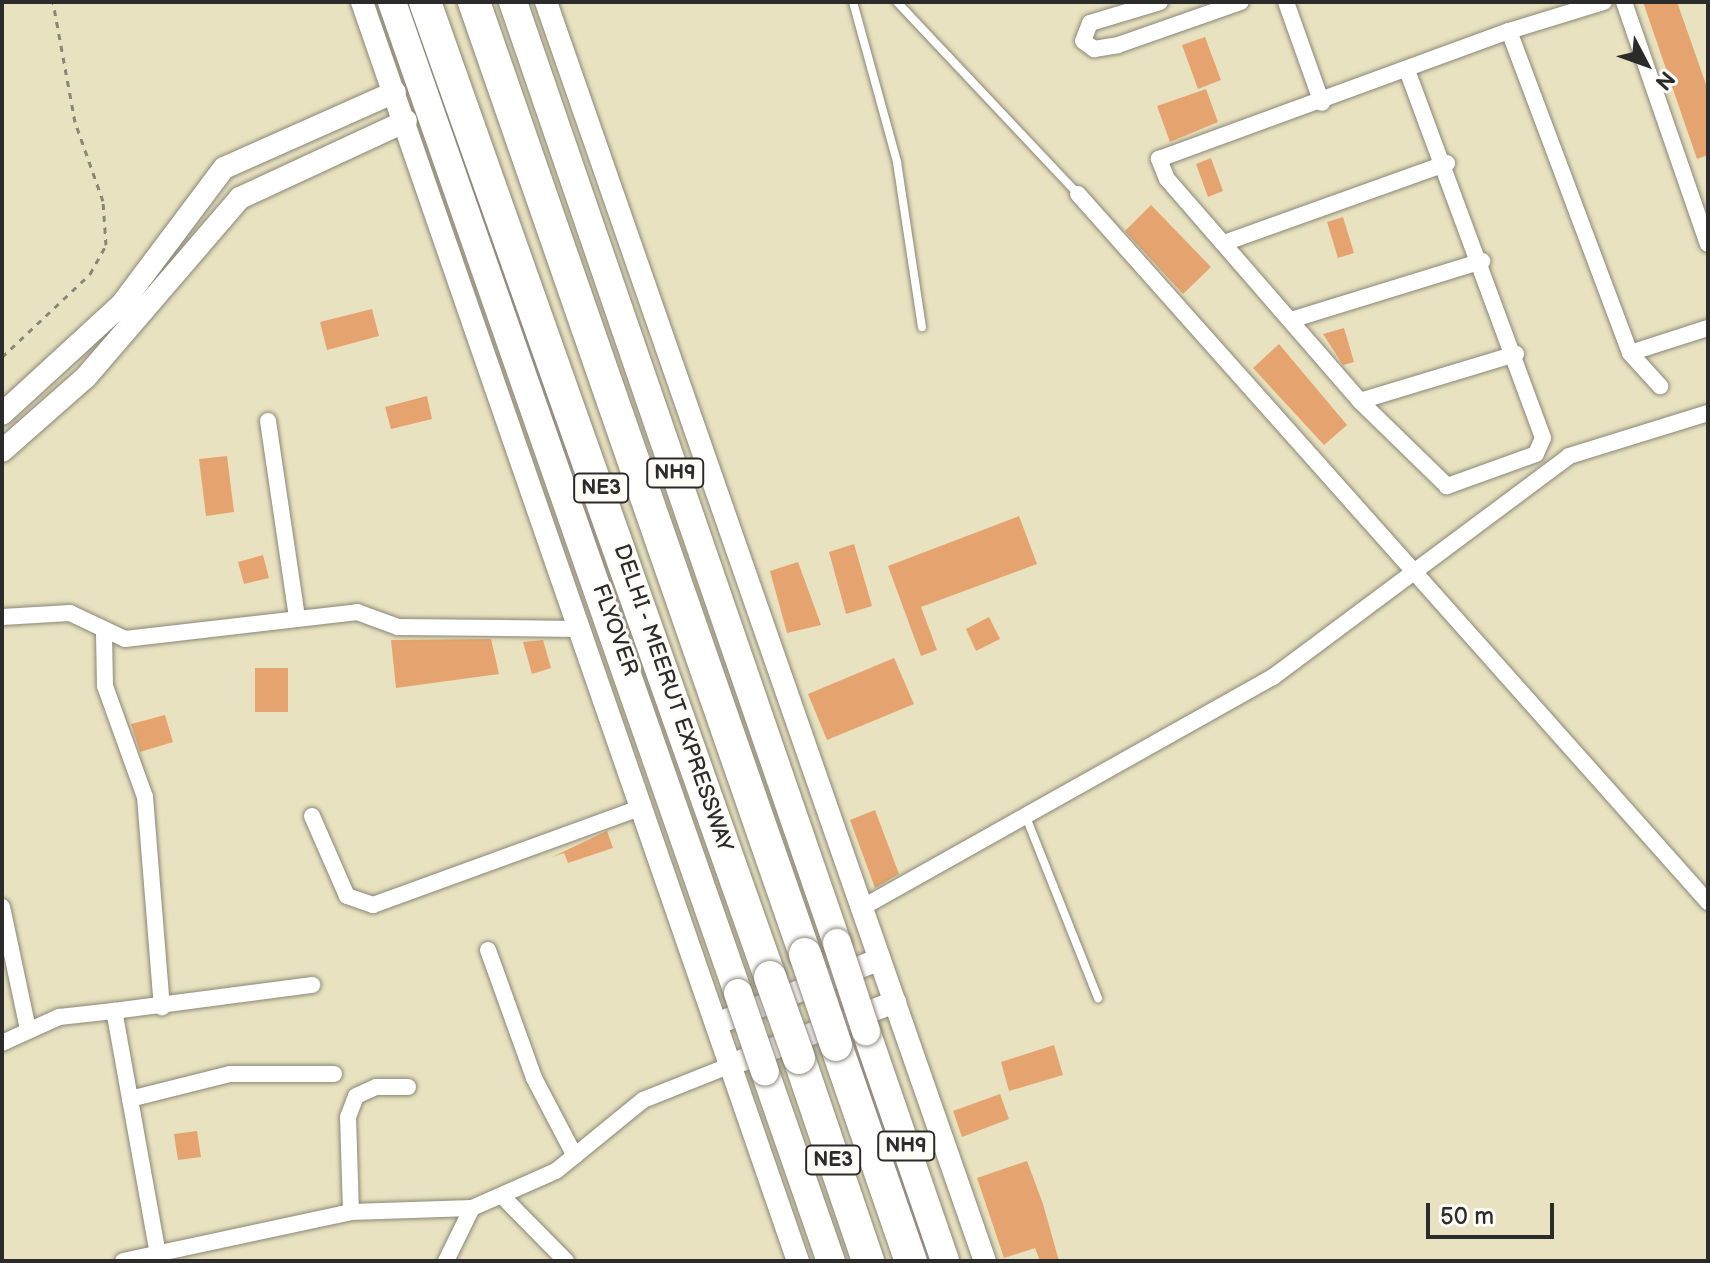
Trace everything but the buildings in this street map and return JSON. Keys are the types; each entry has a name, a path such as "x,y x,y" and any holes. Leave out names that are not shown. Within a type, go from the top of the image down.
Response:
{"highway":[{"name":"FLYOVER","path":"392,2 831,1261"},
{"name":"DELHI - MEERUT EXPRESSWAY","path":"425,2 868,1261"},
{"name":"DELHI - MEERUT EXPRESSWAY","path":"474,2 911,1261"},
{"name":"NH9","path":"513,2 945,1261"}],"street":[{"path":"362,2 406,121 639,808 798,1261"},
{"path":"546,2 985,1261"},
{"path":"1160,2 1090,23 1083,41 1094,49 1118,45 1241,2"},
{"path":"1286,2 1322,103"},
{"path":"1407,70 1447,163 1516,354 1541,447 1463,484 1438,481 1360,401 1294,319 1167,179 1159,159 1322,103 1407,70 1509,31 1604,2"},
{"path":"1624,2 1708,244"},
{"path":"1509,31 1630,353 1660,386"},
{"path":"2,414 121,305 224,168 395,92"},
{"path":"2,451 86,377 240,198 406,121"},
{"path":"1224,243 1447,163"},
{"path":"1078,194 1708,902"},
{"path":"1294,319 1482,261"},
{"path":"1630,353 1708,328"},
{"path":"1360,401 1516,354"},
{"path":"863,907 1251,691 1569,456 1708,413"},
{"path":"268,421 297,618"},
{"path":"2,617 70,613 104,634 125,639 357,612 398,627 578,629"},
{"path":"104,634 105,686 145,797 162,1007"},
{"path":"312,816 347,896 373,905 639,808"},
{"path":"2,907 28,1029"},
{"path":"488,950 534,1078 575,1156"},
{"path":"716,1024 880,959"},
{"path":"2,1043 28,1029 114,1011 312,985"},
{"path":"132,1260 157,1249 351,1212 472,1208 502,1196 575,1156 643,1100 895,1002"},
{"path":"114,1011 157,1249"},
{"path":"130,1099 230,1074 334,1074"},
{"path":"351,1212 348,1117 356,1096 376,1087 408,1087"},
{"path":"502,1196 566,1261"},
{"path":"446,1261 472,1208"}],"lane":[{"path":"853,2 897,162 922,327"},
{"path":"897,2 1078,194"},
{"path":"1025,816 1098,998"}],"path":[{"path":"2,357 90,274 106,245 103,201 75,122 53,2"}]}
